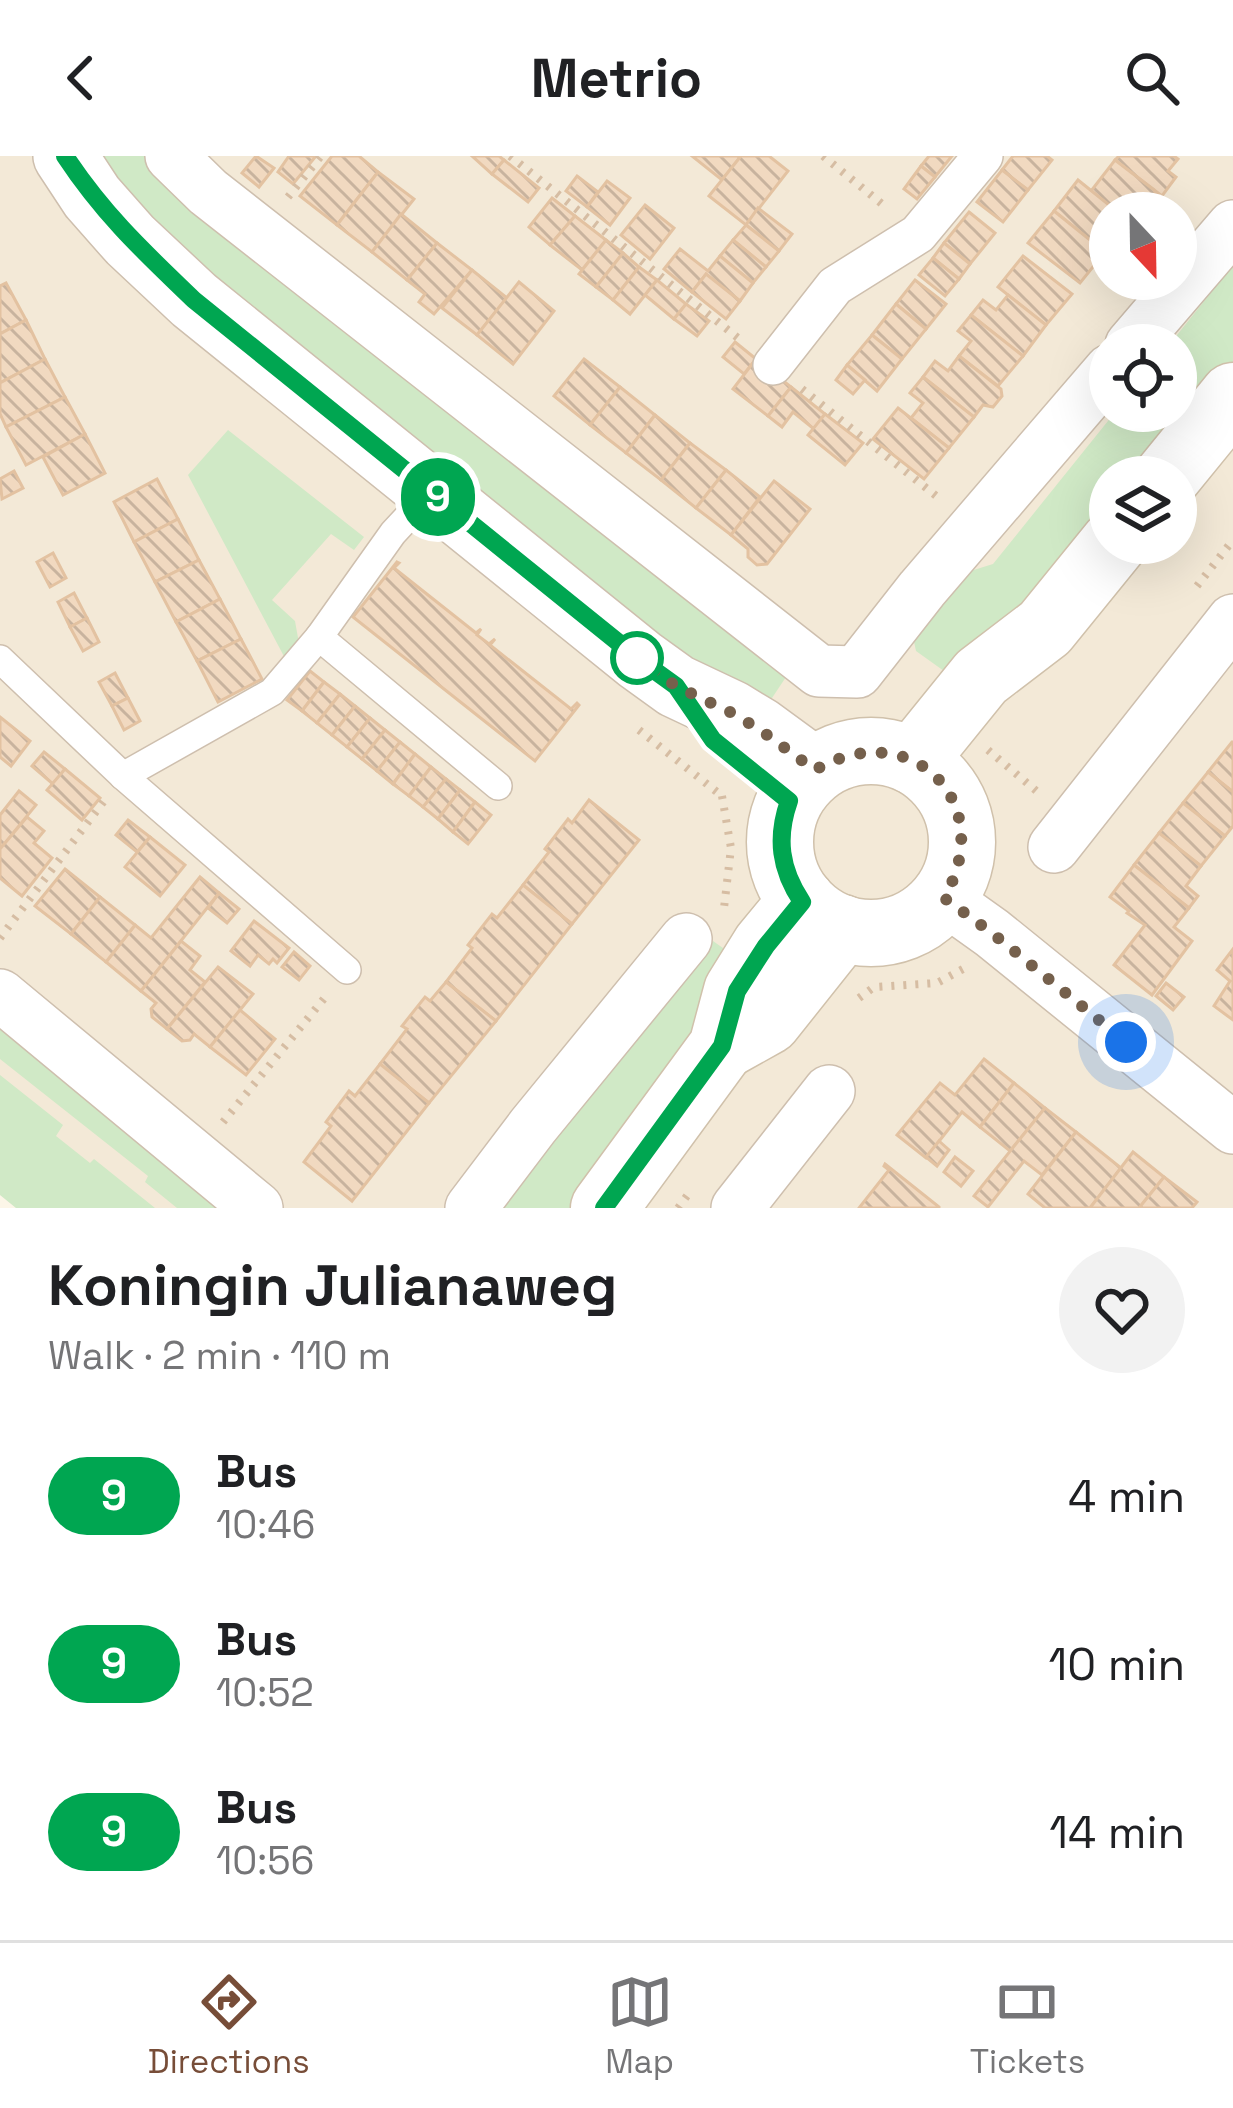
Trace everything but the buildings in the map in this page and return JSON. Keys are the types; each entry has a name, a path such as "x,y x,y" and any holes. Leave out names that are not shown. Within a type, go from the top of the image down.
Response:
{"main road":[{"path":"1184,456 1232,392"},
{"path":"930,776 1013,705 1045,628 1097,564"},
{"path":"885,752 930,776 957,810 963,843 944,898 911,923 869,933 822,915 791,886 781,852 783,820 802,786 835,758 885,752"},
{"path":"604,1208 722,1046 737,991 766,946 822,915"}],"street":[{"path":"65,156 130,240 194,300 676,686 713,740 802,786"},
{"path":"171,156 208,192 818,671 857,672 1089,394"},
{"path":"773,365 835,286 918,234 982,156"},
{"path":"1149,324 1233,226"},
{"path":"1054,847 1233,620"},
{"path":"944,898 1233,1128"},
{"path":"471,1208 533,1126 705,924"},
{"path":"0,995 256,1208"},
{"path":"737,1208 829,1091"}],"lane":[{"path":"123,776 272,692 319,637 393,532 431,492"},
{"path":"319,637 498,786"},
{"path":"0,658 123,776 347,970"}],"path":[{"path":"824,156 918,234"},
{"path":"0,938 123,776"},
{"path":"705,924 731,848 722,796"},
{"path":"857,999 874,987 938,983 964,968"},
{"path":"193,1158 347,970"}],"shaded area":[{"path":"0,156 1233,156 1233,1208 50,1208 0,1169"}],"green space":[{"path":"91,156 153,156 788,674 764,710 606,604 200,276"},
{"path":"1233,265 1233,371 1197,415 1197,324 1186,324"},
{"path":"228,430 364,537 354,550 331,534 272,600 295,621 300,649 287,662 188,475"},
{"path":"1099,432 1184,432 1164,456 1089,456 1089,544 965,686 916,651 913,637 964,573 993,564"},
{"path":"713,941 740,960 578,1208 499,1208 690,964"},
{"path":"0,1025 231,1208 177,1208 145,1182 148,1176 0,1059"},
{"path":"0,1075 63,1125 56,1136 90,1163 94,1159 155,1208 16,1208 0,1195"}],"bus line":[{"name":"9","path":"65,156 92,197 130,240 194,300 676,686 713,740 789,801 781,852 784,870 802,902 737,991 722,1046 604,1208"}],"route":[{"path":"637,658 676,686 759,729 815,770 835,758 885,752 930,771 950,794 963,843 961,860 944,898 1126,1042"}]}
